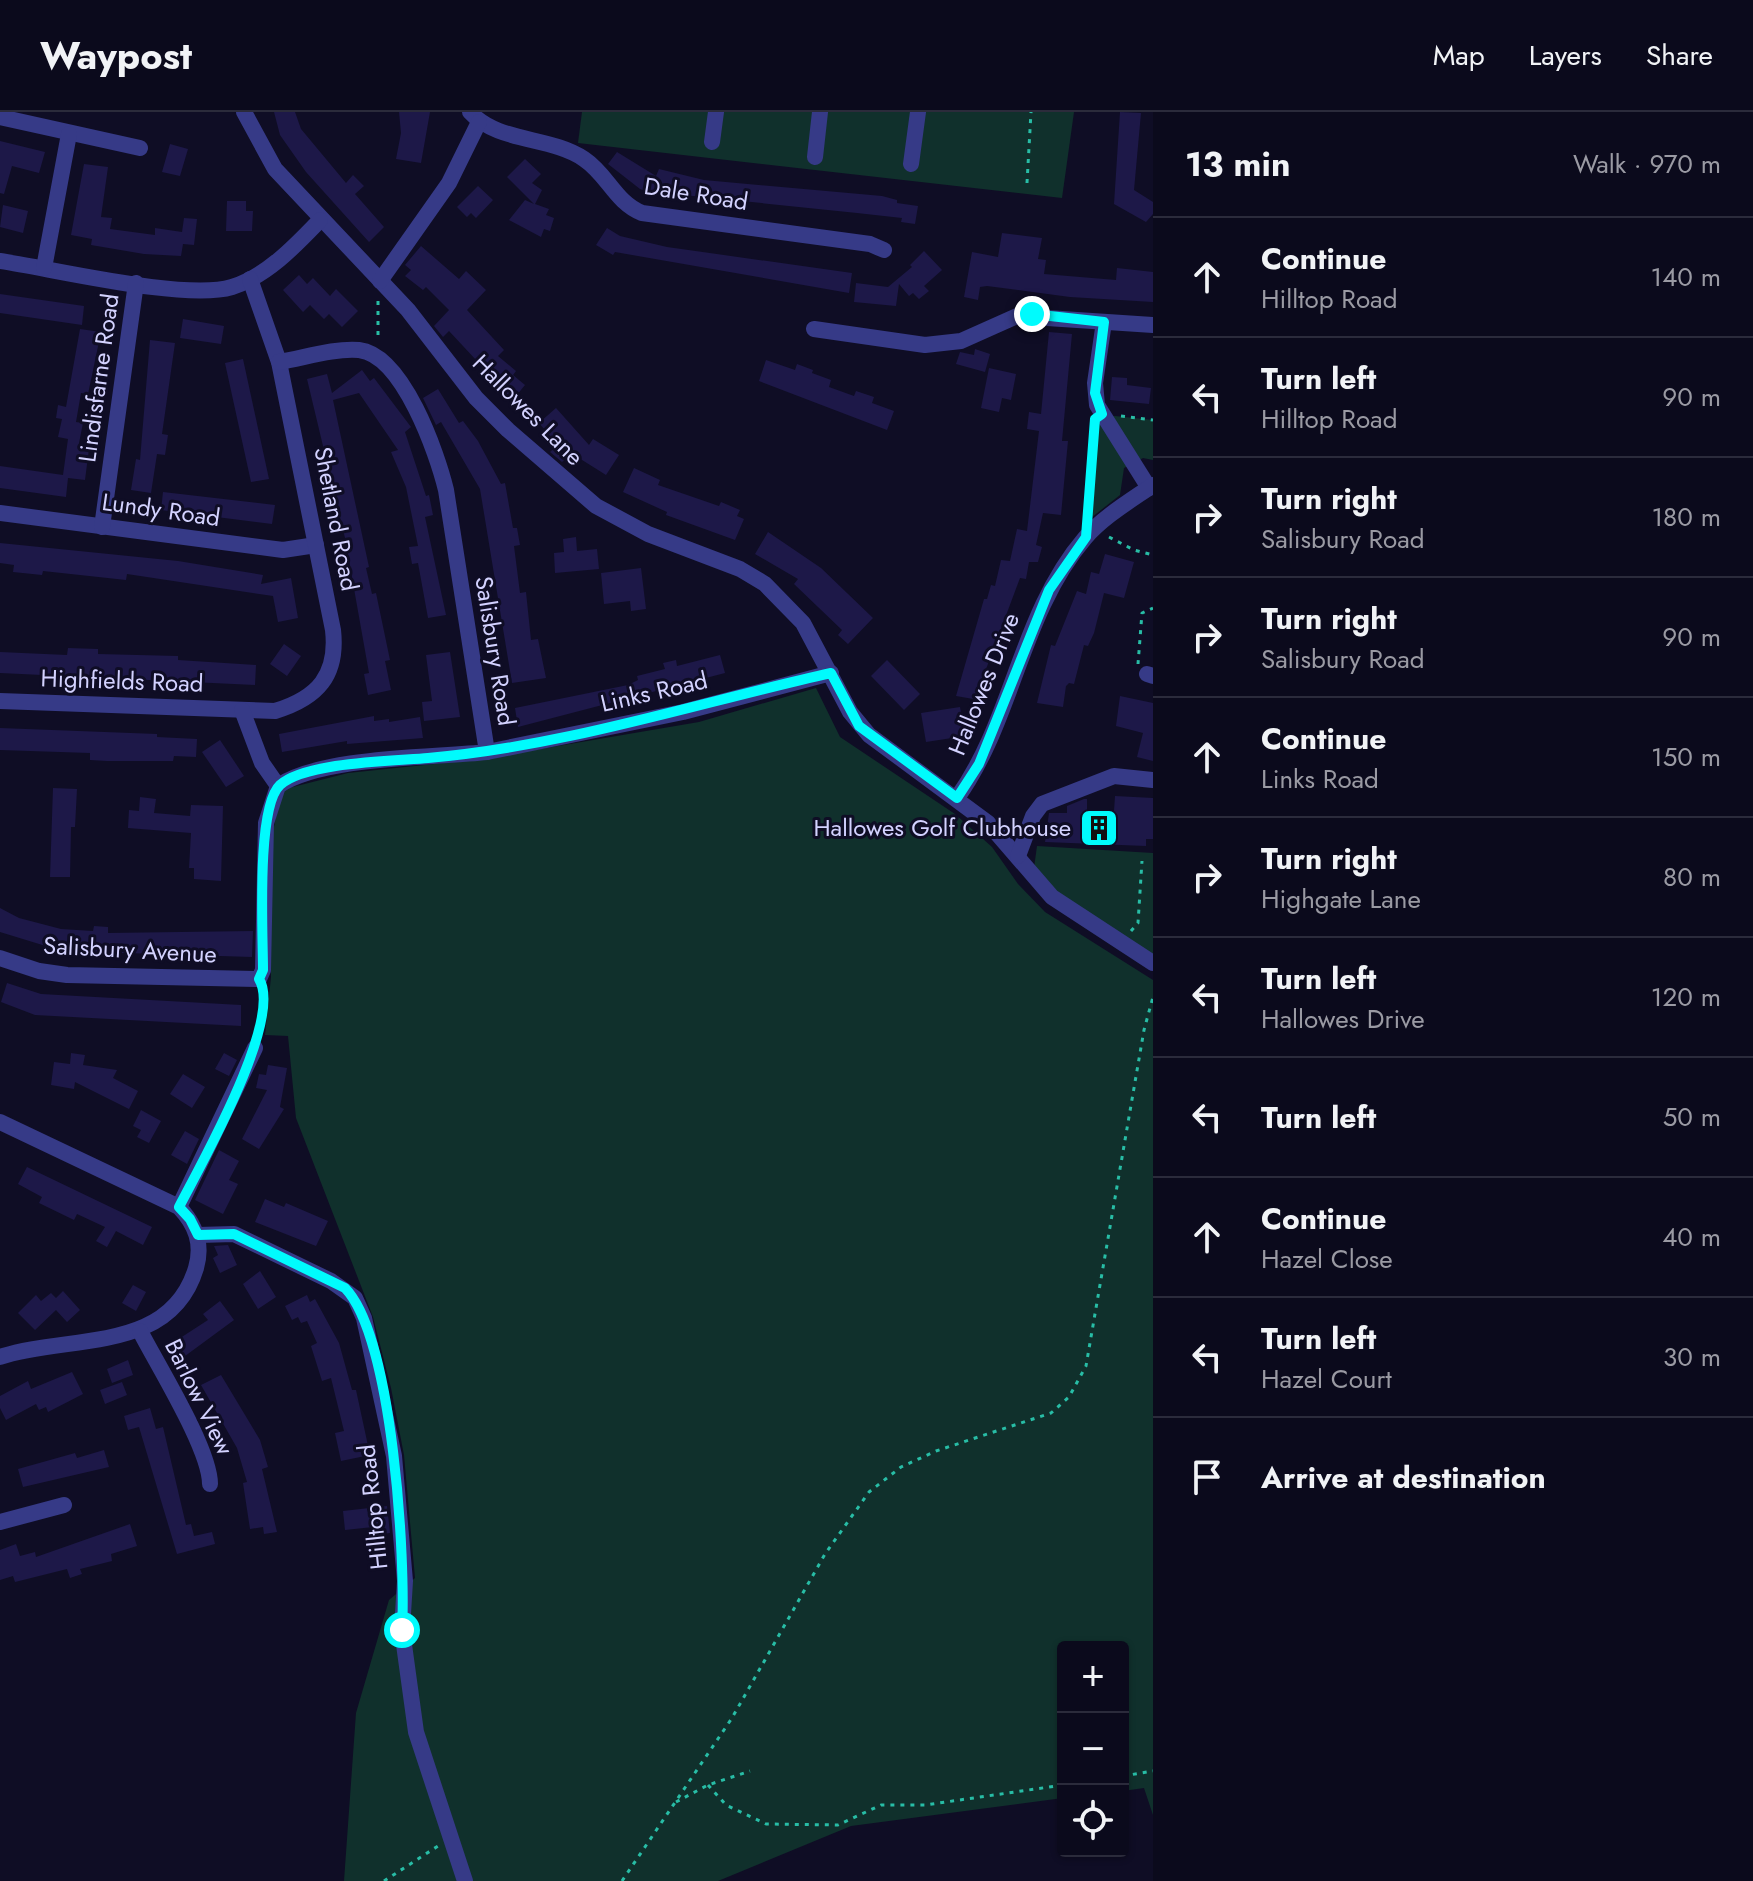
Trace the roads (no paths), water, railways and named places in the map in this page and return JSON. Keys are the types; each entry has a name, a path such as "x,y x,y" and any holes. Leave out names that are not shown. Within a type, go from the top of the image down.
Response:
{"street":[{"name":"Hallowes Lane","path":"244,112 275,169 415,319 476,398 571,486 624,522 740,569 765,584 803,623 859,726 988,823 1052,897 1153,963"},
{"path":"712,142 716,112"},
{"path":"815,157 820,112"},
{"path":"911,164 918,112"},
{"path":"380,281 449,183 472,115"},
{"name":"Dale Road","path":"472,115 583,159 627,207 642,213 870,244 884,250"},
{"path":"0,117 140,148"},
{"path":"44,268 69,134"},
{"path":"0,261 136,283 209,290 250,279 279,259 320,220"},
{"name":"Shetland Road","path":"242,710 275,711 291,706 318,687 329,673 336,651 279,362 250,279"},
{"name":"Lindisfarne Road","path":"102,527 136,283"},
{"path":"814,329 925,345 961,341 1017,316 1153,325"},
{"path":"1104,322 1095,393 1102,414 1151,487"},
{"name":"Salisbury Road","path":"278,786 310,772 353,763 487,752 439,461 420,418 394,375 375,355 346,351 279,362"},
{"name":"Hallowes Drive","path":"957,798 979,764 1049,590 1091,532 1151,487"},
{"name":"Lundy Road","path":"0,513 283,550 316,545"},
{"name":"Links Road","path":"487,752 683,712 831,673"},
{"name":"Highfields Road","path":"0,701 242,710"},
{"path":"242,710 262,763 278,786"},
{"path":"1018,856 1033,816 1042,804 1114,776 1153,780"},
{"name":"Salisbury Avenue","path":"0,958 39,971 67,975 259,979 263,970 266,823 278,786"},
{"path":"179,1207 255,1048"},
{"path":"0,1122 179,1207 198,1235 199,1257 182,1298 140,1331 27,1349 0,1357"},
{"name":"Hilltop Road","path":"198,1235 234,1234 331,1281 355,1298 364,1318 394,1456 405,1581 402,1630 416,1732 465,1881"},
{"name":"Barlow View","path":"140,1331 199,1446 210,1473 210,1484"},
{"path":"0,1522 64,1505"}],"place":[{"name":"Hallowes Golf Clubhouse","path":"1099,828"}]}
